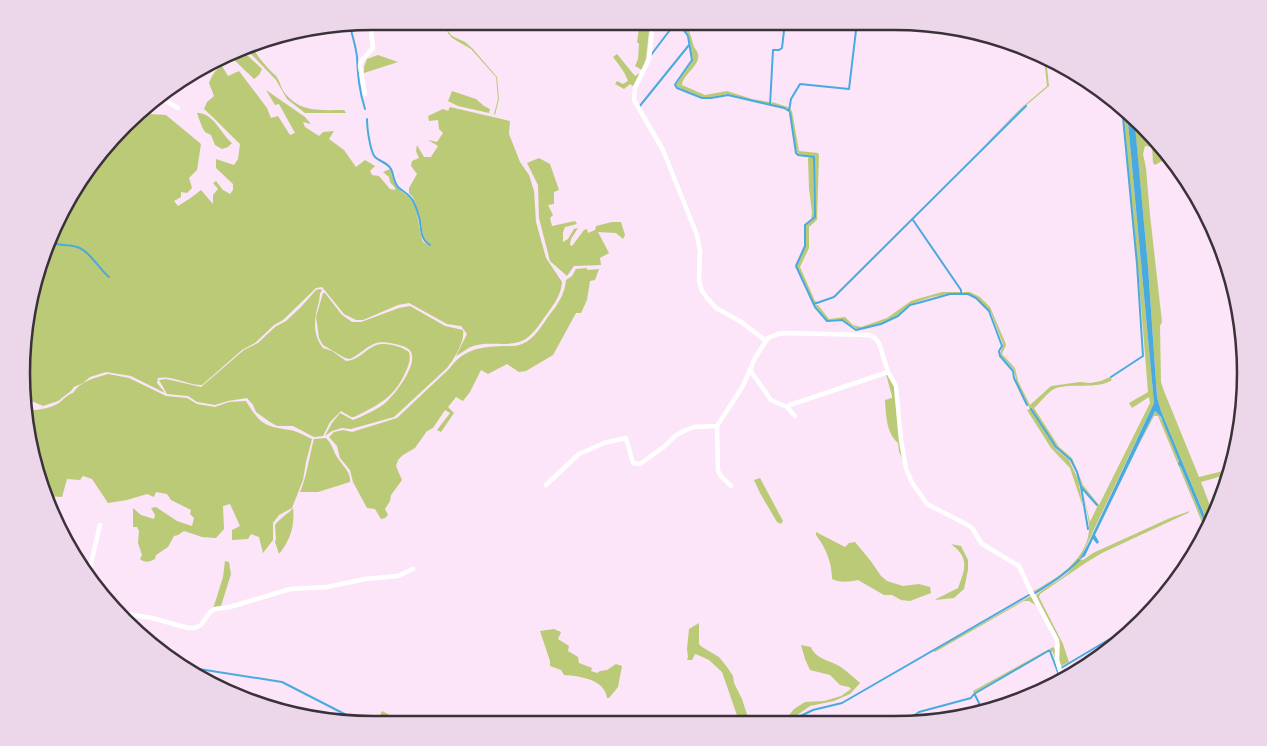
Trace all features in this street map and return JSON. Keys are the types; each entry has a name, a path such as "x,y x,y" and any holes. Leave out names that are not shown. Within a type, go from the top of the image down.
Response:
{"street":[{"path":"365,94 360,66 361,61 373,48 371,30"},
{"path":"652,30 649,59 635,88 634,100 663,150 697,235 700,251 702,291 716,308 740,321 766,341"},
{"path":"165,100 178,108"},
{"path":"731,486 718,471 717,426 743,386 760,348 768,338 778,334 869,335 874,337 879,343 888,372 896,386 901,440 906,468 911,481 928,504 972,528 982,544 1019,566 1057,640 1057,660 1061,673"},
{"path":"750,370 771,400 787,407 795,416"},
{"path":"787,407 888,372"},
{"path":"546,485 574,458 604,443 626,438 633,463 640,464 684,431 694,427 717,426"},
{"path":"90,567 100,525"},
{"path":"128,614 195,628 201,625 210,612 215,609 290,589 327,587 365,579 398,576 413,569"}],"green space":[{"path":"447,30 452,36 465,42 473,49 497,77 499,99 495,115 498,99 496,77 471,49 452,38"},
{"path":"639,30 649,30 646,59 642,70 635,66 638,59 639,44 637,42"},
{"path":"685,30 689,31 698,58 682,85 705,95 727,91 752,99 770,102 769,104 728,94 702,97 677,87 676,85 693,60 689,36"},
{"path":"256,51 277,77 284,92 297,104 311,109 344,110 346,113 305,113 287,99 276,80 251,54"},
{"path":"246,54 262,69 254,79 234,60"},
{"path":"617,54 635,76 640,73 633,86 630,84 624,89 615,84 617,81 623,84 628,81 613,57"},
{"path":"378,55 398,62 364,73 367,59"},
{"path":"1045,64 1047,65 1049,86 1023,108 982,148 1020,109 1047,86"},
{"path":"222,66 228,76 239,71 267,108 271,118 278,116 290,135 295,133 279,104 275,105 266,90 305,117 311,124 303,122 305,127 319,136 323,132 334,131 329,139 344,150 356,167 365,160 375,166 370,171 372,175 379,176 390,189 395,190 389,177 383,172 390,169 396,185 412,200 423,242 430,246 424,241 420,218 413,197 409,193 409,188 417,174 411,166 412,161 419,158 416,151 417,145 424,157 431,157 438,146 428,140 437,142 443,133 439,129 438,120 429,121 428,116 443,109 448,111 450,107 510,121 509,134 520,162 529,175 534,191 536,222 546,258 562,282 557,299 535,330 527,338 515,343 480,344 456,356 467,334 461,326 447,324 409,303 398,305 363,320 356,320 344,314 322,287 316,288 283,320 274,325 255,343 242,350 202,385 164,377 158,378 157,383 165,393 131,376 106,372 90,377 74,387 58,401 43,406 32,401 30,373 33,328 48,263 65,221 76,201 101,164 130,130 148,115 166,115 201,144 197,170 189,178 192,188 187,193 181,192 181,197 174,201 178,206 201,190 213,204 213,195 218,189 213,183 216,181 223,190 230,194 233,190 233,184 216,168 216,159 234,165 238,159 240,144 204,109 207,102 214,96 209,83 216,71"},
{"path":"452,91 476,99 490,109 489,113 458,106 448,101"},
{"path":"772,102 788,107 792,111 799,151 818,153 819,155 817,220 809,227 809,248 800,267 815,301 818,302 814,304 796,266 806,245 806,224 815,217 815,157 798,154 788,109 771,104"},
{"path":"197,113 208,116 232,143 222,149 215,145 211,135 205,132 202,127"},
{"path":"1123,118 1128,122 1154,403 1080,559 1083,560 1093,553 1170,518 1190,511 1102,553 1040,594 1039,597 1063,644 1069,662 1061,666 1059,660 1060,644 1036,595 1067,574 1075,565 1058,578 1032,592 1068,568 1076,560 1087,542 1089,526 1082,488 1090,522 1098,505 1082,487 1071,459 1058,448 1030,409 1017,384 1014,370 1000,355 1003,344 991,313 969,294 955,293 932,297 911,304 900,314 881,324 857,329 841,319 827,320 815,305 818,305 829,319 845,317 853,325 861,327 887,318 911,301 917,299 942,292 970,292 980,297 990,307 1006,345 1002,354 1015,368 1018,381 1030,405 1051,386 1080,382 1090,383 1110,377 1112,380 1099,385 1068,386 1054,389 1034,408 1059,447 1072,458 1083,485 1099,505 1150,403 1149,397 1132,408 1129,403 1148,392"},
{"path":"1135,128 1152,147 1145,146 1143,154 1162,322 1160,326 1161,382 1199,477 1222,471 1221,476 1201,482 1210,506 1205,517 1161,411 1157,397 1148,266"},
{"path":"1152,147 1163,160 1155,165 1153,163"},
{"path":"813,157 814,219 811,220 808,158"},
{"path":"539,158 550,164 559,190 554,192 554,204 548,205 553,215 550,218 552,226 575,221 577,224 565,227 563,242 568,239 574,229 578,228 571,239 570,245 572,246 584,230 587,229 588,233 595,230 596,226 621,222 625,235 623,239 616,233 598,232 609,253 600,258 601,265 574,266 567,276 550,261 539,218 538,185 527,163"},
{"path":"586,268 588,270 599,269 595,280 590,281 587,300 581,313 576,313 553,355 526,371 519,372 507,364 488,374 481,370 470,392 463,401 456,397 448,407 454,413 441,432 437,430 450,413 445,410 433,428 427,431 415,448 398,460 396,466 402,480 391,495 385,509 388,515 381,519 375,509 367,508 353,482 350,470 340,458 337,446 329,437 334,432 343,430 352,432 397,418 466,353 479,348 514,346 527,342 538,331 559,302 566,280 572,276 576,269"},
{"path":"316,290 322,290 315,326 319,343 323,348 332,351 346,361 354,359 374,346 383,344 402,348 409,352 409,364 401,380 391,394 379,404 354,417 341,411 330,422 323,436 314,437 293,426 277,426 270,422 256,412 247,398 215,405 197,402 188,396 167,394 159,380 166,379 201,387 244,350 258,343 275,327 286,321"},
{"path":"323,293 325,293 342,315 352,322 361,322 399,308 410,306 445,326 463,330 461,345 447,368 394,417 351,429 342,428 332,431 325,436 340,413 353,420 384,404 404,381 412,358 411,352 407,348 388,342 373,344 350,359 323,345 319,338 316,317"},
{"path":"887,373 895,387 904,463 898,443 891,434 887,423 885,400 892,398 892,396"},
{"path":"108,374 129,378 166,396 187,398 197,404 215,407 229,402 246,401 255,415 264,423 295,431 312,439 303,480 292,508 279,515 273,523 273,540 263,553 259,537 251,534 248,539 232,540 232,530 240,526 230,504 223,506 224,529 216,538 202,537 184,531 174,536 168,547 156,555 155,559 145,562 140,559 142,555 138,543 139,531 137,527 133,527 133,508 141,515 154,519 155,515 151,508 156,507 177,521 192,526 194,518 190,514 191,510 171,500 167,494 156,492 154,497 147,494 108,503 92,479 83,476 80,480 67,479 62,497 53,496 42,462 32,410 56,405 84,383"},
{"path":"1030,409 1057,450 1069,460 1078,479 1083,507 1070,468 1051,448 1027,410"},
{"path":"1155,411 1163,421 1177,452 1179,464 1204,521 1203,524 1158,416 1154,416 1139,445"},
{"path":"326,438 348,473 350,482 318,492 300,492 314,439"},
{"path":"760,478 783,521 781,524 777,522 754,480"},
{"path":"293,508 291,533 279,554 275,542 275,525"},
{"path":"816,532 845,547 849,543 855,542 887,581 903,586 919,584 930,587 931,593 910,601 901,600 892,595 884,595 858,580 845,582 832,579 828,556"},
{"path":"951,544 961,546 968,560 964,589 954,598 934,600 958,588 963,575 963,559 957,549"},
{"path":"225,561 229,562 231,574 221,606 213,609 223,577"},
{"path":"1031,596 1037,606 1029,601 1024,601 935,652 933,651"},
{"path":"699,623 699,644 719,657 727,667 733,676 747,716 737,716 722,672 709,660 698,655 695,654 692,660 687,660 689,629"},
{"path":"554,629 561,632 558,639 569,646 568,651 578,657 579,663 592,668 591,671 597,673 607,670 616,664 622,666 618,687 609,698 607,698 602,687 596,683 577,676 564,675 561,670 550,666 540,631"},
{"path":"801,645 811,647 816,654 841,667 860,683 850,694 834,701 810,706 796,716 788,716 794,709 805,702 824,701 841,696 851,689 840,685 830,675 810,670"},
{"path":"1053,647 1055,649 1056,662 1053,652 1049,650 974,693 973,691"},
{"path":"382,711 392,716 380,716"}],"water":[{"path":"1128,122 1135,128 1148,266 1157,397 1161,411 1205,517 1204,521 1181,467 1178,464 1179,461 1161,417 1155,411 1095,535 1099,542 1097,544 1093,539 1085,556 1079,560 1154,403"}],"waterway":[{"path":"651,55 670,30"},
{"path":"684,30 688,36 692,60 676,83 677,88 702,98 728,95 784,108 789,111 791,99 800,84 849,89 856,30"},
{"path":"770,105 773,50 782,48 784,30"},
{"path":"351,31 361,96 365,109"},
{"path":"639,107 689,45"},
{"path":"814,304 834,297 1026,106"},
{"path":"790,113 796,153 798,155 814,157 815,217 805,225 805,246 796,266 815,307 827,321 842,320 856,330 881,324 898,316 910,305 950,294 968,294 976,298 989,311 1002,346 999,351 1000,356 1013,371 1014,378 1027,405"},
{"path":"1111,377 1143,356 1137,264 1123,118"},
{"path":"367,119 373,154 389,167 396,185 413,200 419,215 422,236 430,245"},
{"path":"913,220 961,290 961,294"},
{"path":"55,244 82,249 109,277"},
{"path":"1031,409 1056,447 1071,460 1077,472 1088,529"},
{"path":"1081,487 1097,505"},
{"path":"1035,593 1064,574 1079,560"},
{"path":"801,716 813,710 842,703 1029,595"},
{"path":"1061,668 1112,638"},
{"path":"915,715 919,712 971,698 974,694 1048,651 1050,651 1059,674"},
{"path":"200,669 282,682 345,715"},
{"path":"975,695 980,705"}]}
